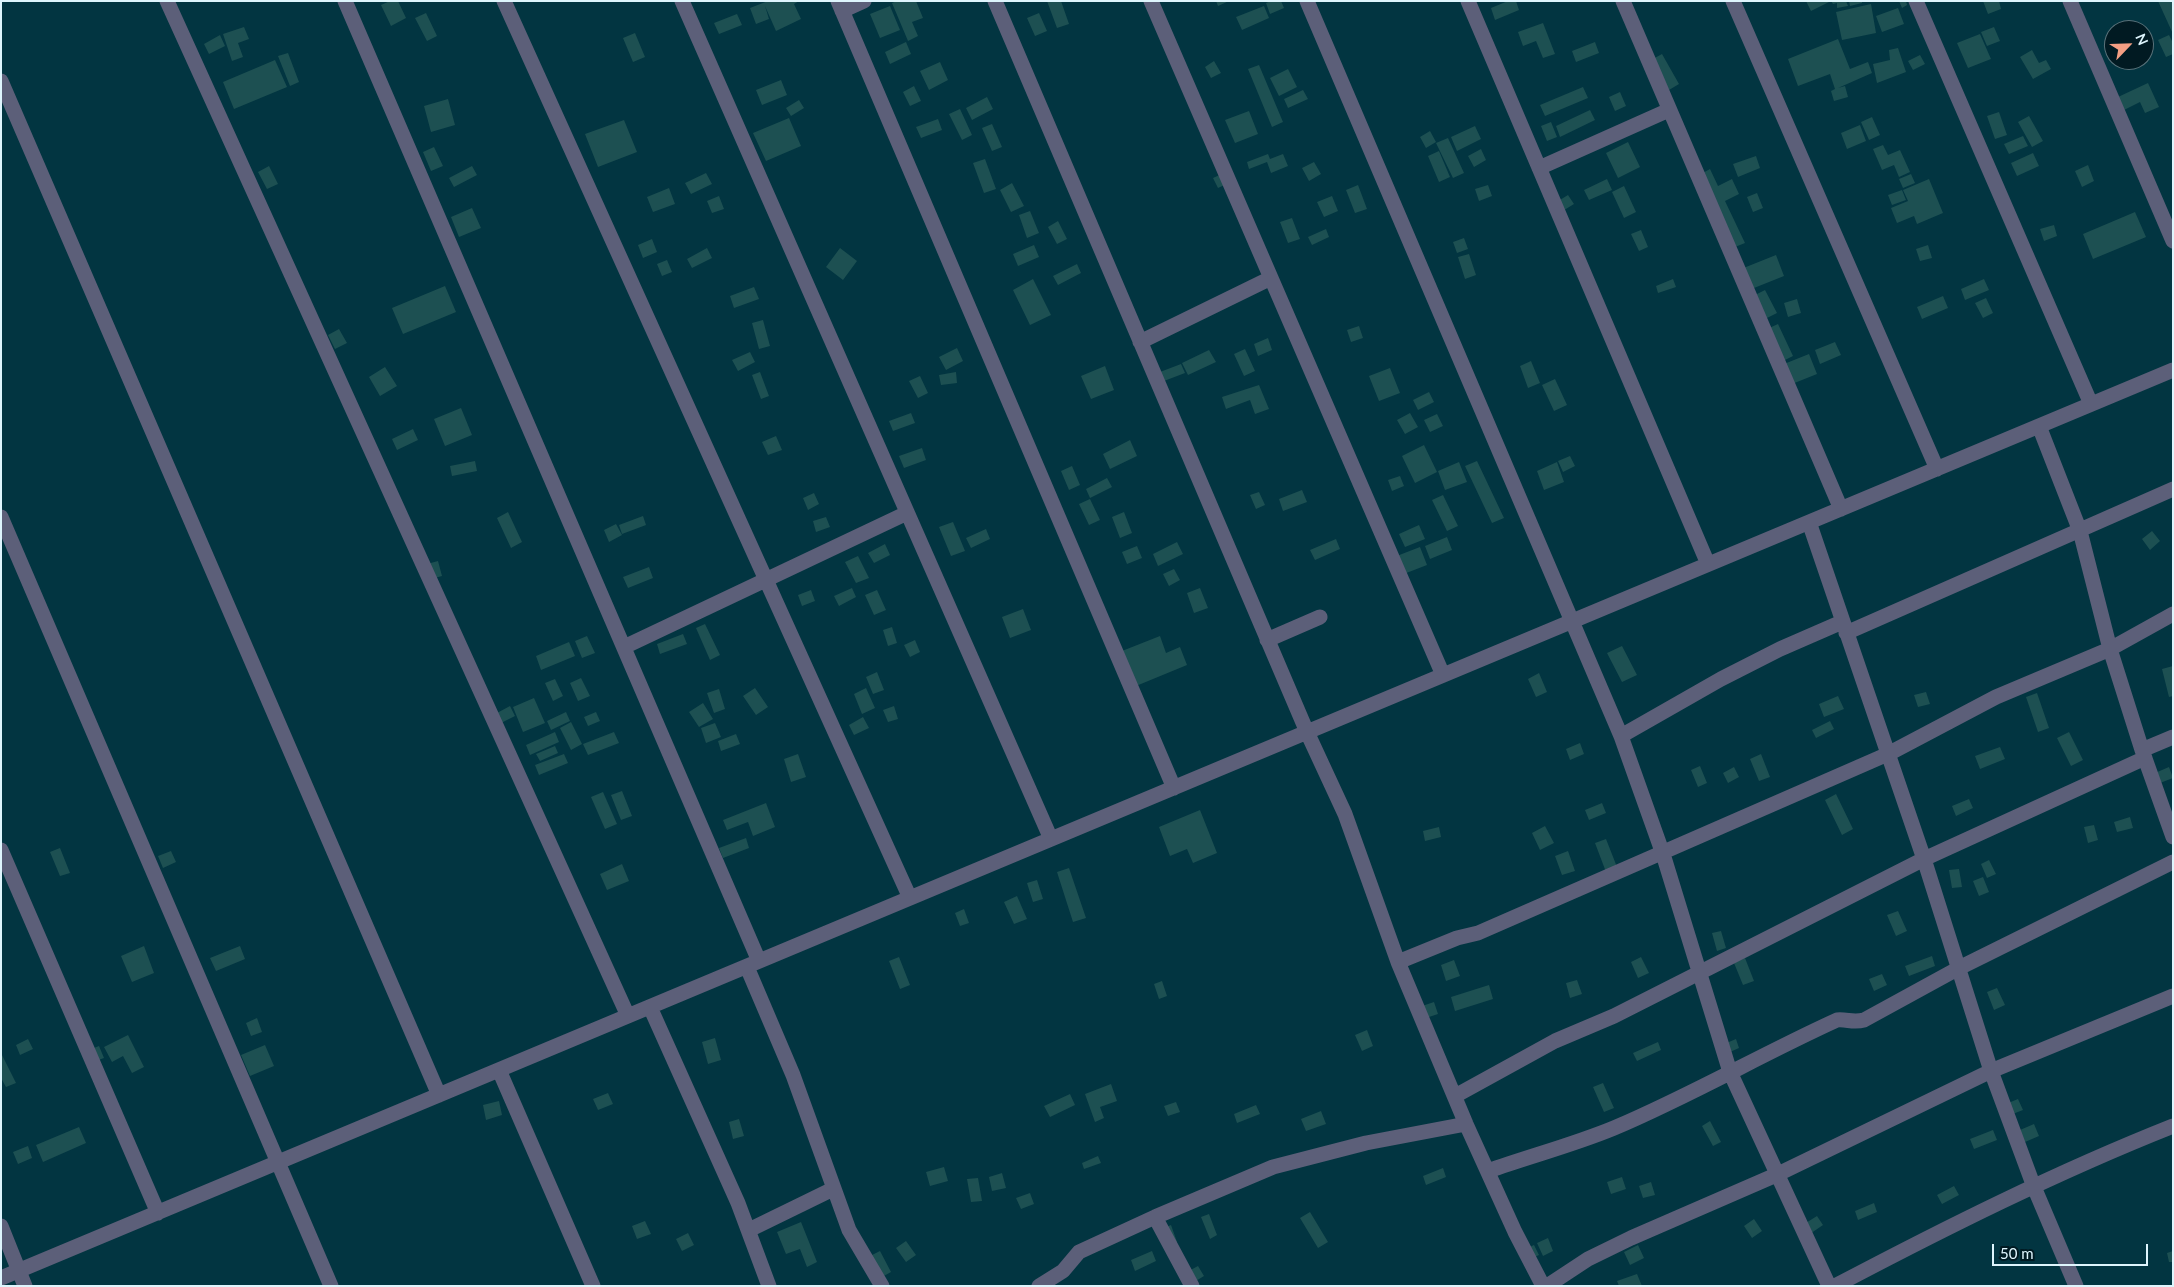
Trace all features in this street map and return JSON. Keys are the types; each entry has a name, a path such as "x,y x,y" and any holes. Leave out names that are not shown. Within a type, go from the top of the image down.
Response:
{"street":[{"path":"167,1 628,1016"},
{"path":"345,1 624,647 753,964 832,1189 849,1230 882,1286"},
{"path":"504,1 910,898"},
{"path":"682,1 1051,839"},
{"path":"864,1 840,6 1174,788"},
{"path":"995,1 1267,640 1345,814 1398,962 1466,1124 1515,1232 1543,1286"},
{"path":"1152,1 1443,675"},
{"path":"1307,1 1621,736 1663,854 1698,974 1730,1072 1829,1286"},
{"path":"1468,1 1708,564"},
{"path":"1623,1 1841,509"},
{"path":"1733,1 1937,469"},
{"path":"1916,1 2091,404"},
{"path":"2070,1 2173,241"},
{"path":"1,81 439,1095"},
{"path":"1539,168 1669,110"},
{"path":"1140,342 1271,278"},
{"path":"1,1278 2173,370"},
{"path":"2039,426 2080,531 2110,649 2173,837"},
{"path":"1621,736 1780,649 1844,627 2080,531 2173,489"},
{"path":"624,647 907,513"},
{"path":"1,516 331,1286"},
{"path":"1809,522 1924,859 1991,1071 2034,1187 2076,1286"},
{"path":"1398,962 1456,938 1478,933 1663,854 1888,754 1996,697 2110,649 2173,614"},
{"path":"1267,640 1320,617"},
{"path":"1455,1096 1555,1041 1614,1016 1924,859 2144,754 2173,737"},
{"path":"1,850 158,1213"},
{"path":"1488,1171 1615,1128 1783,1044 1837,1020 1844,1020 1850,1023 1864,1020 1959,968 2173,862"},
{"path":"1547,1286 1588,1259 1776,1174 1991,1071 2173,996"},
{"path":"650,1007 749,1230 769,1286"},
{"path":"499,1070 593,1286"},
{"path":"1039,1286 1064,1271 1079,1252 1155,1217 1281,1164 1366,1143 1466,1124"},
{"path":"1835,1286 1938,1232 2128,1143 2173,1126"},
{"path":"749,1230 832,1189"},
{"path":"1155,1217 1192,1286"},
{"path":"1,1226 21,1270 25,1286"}],"building":[{"path":"390,1 398,1 406,18 391,26 381,5"},
{"path":"768,1 799,1 794,4 801,19 776,31 765,6 769,19 756,24 750,8"},
{"path":"897,1 916,1 923,18 912,22 918,36 908,41 892,3"},
{"path":"1047,1 1061,1 1069,24 1057,28"},
{"path":"1216,1 1229,1 1218,6"},
{"path":"1281,1 1284,8 1270,14 1266,3"},
{"path":"1508,1 1516,1 1519,10 1495,20 1491,8"},
{"path":"1806,1 1831,1 1811,11"},
{"path":"1831,1 1846,1 1848,6 1837,8 1837,3 1833,4"},
{"path":"1849,1 1862,1 1862,3 1850,6"},
{"path":"1899,1 1906,1 1907,5 1902,8"},
{"path":"1983,1 1999,1 2001,9 1988,14"},
{"path":"2158,1 2173,1 2173,34"},
{"path":"1871,4 1876,33 1842,40 1836,12"},
{"path":"890,6 900,30 880,38 870,14"},
{"path":"1264,6 1269,18 1242,30 1236,17"},
{"path":"1898,8 1904,24 1882,32 1876,16"},
{"path":"426,13 437,36 427,41 415,18"},
{"path":"1039,13 1047,31 1035,36 1027,18"},
{"path":"737,14 742,25 719,34 714,23"},
{"path":"1543,23 1555,54 1543,58 1536,41 1523,46 1518,32"},
{"path":"244,27 249,39 238,43 243,57 232,61 223,34"},
{"path":"1994,27 2000,41 1987,46 1981,32"},
{"path":"635,33 645,57 633,62 623,38"},
{"path":"1980,34 1991,59 1968,68 1957,43"},
{"path":"220,35 225,46 209,54 204,44"},
{"path":"2169,35 2173,43 2173,54 2166,57 2158,40"},
{"path":"1838,39 1850,69 1868,62 1872,73 1838,88 1845,86 1848,97 1834,101 1831,91 1835,89 1830,74 1798,86 1788,59"},
{"path":"906,42 911,54 890,64 885,52"},
{"path":"1595,42 1599,53 1576,62 1572,51"},
{"path":"1898,48 1906,72 1877,83 1873,64 1890,60 1889,50"},
{"path":"2032,50 2039,63 2046,60 2051,69 2033,79 2020,57"},
{"path":"288,53 299,82 290,86 278,56"},
{"path":"1662,54 1679,84 1669,90 1651,60"},
{"path":"1920,55 1925,64 1913,70 1908,61"},
{"path":"275,60 287,87 234,109 223,82"},
{"path":"1214,61 1221,73 1211,78 1205,67"},
{"path":"940,62 948,80 929,90 920,71"},
{"path":"1259,65 1283,122 1272,127 1248,69"},
{"path":"1288,69 1297,87 1279,96 1270,78"},
{"path":"781,80 787,95 762,105 756,90"},
{"path":"2148,83 2159,107 2145,113 2140,102 2124,110 2118,97"},
{"path":"914,86 921,101 910,106 903,92"},
{"path":"1583,87 1588,98 1545,116 1540,105"},
{"path":"1303,90 1308,99 1288,108 1284,99"},
{"path":"1620,92 1626,106 1615,111 1609,97"},
{"path":"987,97 993,109 972,120 966,108"},
{"path":"448,99 455,125 431,132 424,106"},
{"path":"799,100 804,108 791,116 786,108"},
{"path":"960,109 972,135 962,140 949,114"},
{"path":"1590,110 1595,120 1560,137 1556,126"},
{"path":"1249,111 1258,134 1235,143 1225,120"},
{"path":"1999,112 2007,135 1995,139 1987,116"},
{"path":"2029,116 2043,141 2032,147 2018,122"},
{"path":"1872,117 1880,135 1869,140 1861,122"},
{"path":"789,118 801,146 766,161 753,133"},
{"path":"938,119 942,130 921,138 916,127"},
{"path":"624,120 637,152 598,167 585,134"},
{"path":"1551,122 1557,137 1547,141 1541,126"},
{"path":"992,124 1002,147 992,151 982,128"},
{"path":"1860,125 1866,141 1847,149 1841,133"},
{"path":"1475,126 1481,139 1457,151 1451,137"},
{"path":"1430,131 1436,142 1426,148 1420,137"},
{"path":"2023,136 2028,146 2009,154 2004,144"},
{"path":"1448,138 1464,173 1453,178 1436,143"},
{"path":"1628,142 1640,167 1618,178 1606,153"},
{"path":"1883,145 1888,155 1900,150 1910,172 1899,177 1894,165 1882,170 1873,149"},
{"path":"434,147 443,166 431,171 423,152"},
{"path":"1481,149 1486,160 1474,167 1468,156"},
{"path":"1439,151 1450,177 1439,182 1428,156"},
{"path":"2033,153 2039,166 2017,176 2011,163"},
{"path":"1268,154 1270,159 1283,154 1288,166 1271,173 1267,162 1249,169 1247,162"},
{"path":"1756,156 1760,168 1738,177 1733,164"},
{"path":"985,159 996,189 984,193 973,163"},
{"path":"1314,162 1321,174 1309,181 1302,168"},
{"path":"2088,165 2094,181 2082,187 2075,171"},
{"path":"269,166 278,184 267,189 258,172"},
{"path":"472,166 477,175 454,187 449,178"},
{"path":"1710,169 1718,186 1732,179 1739,194 1725,201 1745,243 1735,247 1701,174"},
{"path":"1226,172 1231,182 1218,188 1213,178"},
{"path":"706,173 712,184 691,194 685,183"},
{"path":"1911,174 1915,183 1903,188 1899,179"},
{"path":"1607,179 1612,190 1589,200 1584,190"},
{"path":"1929,179 1943,213 1917,224 1914,216 1897,223 1891,208 1908,201 1903,190"},
{"path":"1012,183 1024,206 1011,212 1000,190"},
{"path":"1358,185 1367,209 1355,213 1346,190"},
{"path":"1488,185 1492,196 1479,201 1475,189"},
{"path":"1624,186 1636,212 1624,218 1612,192"},
{"path":"669,188 675,204 653,212 647,197"},
{"path":"1902,190 1906,200 1892,205 1888,195"},
{"path":"1757,193 1763,208 1753,212 1747,197"},
{"path":"1568,195 1574,204 1561,212 1555,203"},
{"path":"719,196 724,209 712,213 707,201"},
{"path":"1332,196 1338,211 1324,217 1317,202"},
{"path":"472,208 481,228 459,237 451,217"},
{"path":"1030,211 1039,233 1027,238 1019,215"},
{"path":"2135,212 2146,237 2093,259 2083,234"},
{"path":"1292,218 1300,239 1288,243 1280,222"},
{"path":"1058,221 1067,239 1057,244 1048,227"},
{"path":"2054,225 2057,236 2044,241 2040,229"},
{"path":"1326,229 1329,237 1312,245 1308,237"},
{"path":"1641,230 1648,247 1639,251 1631,234"},
{"path":"1464,238 1468,249 1457,253 1453,242"},
{"path":"652,239 657,252 643,258 638,245"},
{"path":"1034,245 1039,257 1018,266 1013,254"},
{"path":"1928,245 1932,258 1920,261 1916,249"},
{"path":"707,248 712,258 692,268 687,259"},
{"path":"840,248 857,261 843,280 826,267"},
{"path":"1469,254 1476,275 1465,279 1458,257"},
{"path":"1776,255 1784,276 1749,290 1741,269"},
{"path":"667,260 672,272 662,276 657,264"},
{"path":"1077,264 1081,273 1058,285 1053,276"},
{"path":"1033,279 1051,315 1030,325 1013,290"},
{"path":"1673,279 1676,287 1658,293 1656,286"},
{"path":"1984,279 1989,290 1965,300 1961,289"},
{"path":"445,286 456,312 403,334 392,308"},
{"path":"754,287 759,299 734,308 730,296"},
{"path":"1765,290 1777,313 1765,319 1753,296"},
{"path":"1943,296 1948,308 1922,319 1917,307"},
{"path":"1986,298 1993,313 1983,318 1975,303"},
{"path":"1797,299 1801,313 1788,317 1784,303"},
{"path":"763,320 770,346 759,349 752,323"},
{"path":"1778,324 1793,356 1781,362 1767,329"},
{"path":"1359,326 1363,338 1351,342 1347,330"},
{"path":"339,329 347,343 335,349 328,335"},
{"path":"1268,338 1272,350 1258,356 1254,344"},
{"path":"1835,342 1841,355 1820,364 1815,350"},
{"path":"957,348 963,361 946,370 939,357"},
{"path":"1245,349 1255,371 1244,376 1234,354"},
{"path":"1209,350 1216,362 1188,375 1182,363"},
{"path":"750,352 755,362 738,371 732,360"},
{"path":"1809,354 1817,374 1792,384 1784,364"},
{"path":"1531,361 1540,383 1528,388 1520,366"},
{"path":"1181,364 1185,373 1164,381 1160,372"},
{"path":"1105,366 1114,390 1091,399 1081,376"},
{"path":"385,367 397,386 380,396 369,377"},
{"path":"1390,368 1400,393 1379,401 1369,376"},
{"path":"760,372 769,396 761,399 752,375"},
{"path":"956,372 957,383 941,385 939,375"},
{"path":"920,376 928,393 918,398 909,381"},
{"path":"1555,379 1567,405 1554,411 1542,385"},
{"path":"1259,385 1269,409 1255,414 1250,400 1226,409 1222,397"},
{"path":"1429,392 1434,402 1418,410 1413,400"},
{"path":"461,408 472,435 445,446 434,419"},
{"path":"911,413 915,423 893,431 889,421"},
{"path":"1410,413 1418,427 1405,434 1397,420"},
{"path":"1437,414 1443,426 1430,432 1424,420"},
{"path":"413,429 418,440 397,450 392,439"},
{"path":"776,436 782,450 768,455 762,442"},
{"path":"1130,440 1137,456 1110,469 1103,454"},
{"path":"1424,445 1437,472 1415,483 1402,456"},
{"path":"922,448 926,460 904,468 899,456"},
{"path":"1570,456 1575,466 1563,472 1558,461"},
{"path":"475,461 477,471 452,476 450,466"},
{"path":"1477,461 1504,518 1492,523 1465,466"},
{"path":"1459,462 1467,482 1445,490 1438,471"},
{"path":"1557,462 1564,482 1544,490 1537,471"},
{"path":"1072,466 1080,485 1069,490 1061,471"},
{"path":"1400,476 1404,486 1392,491 1388,480"},
{"path":"1107,478 1112,487 1090,498 1086,489"},
{"path":"1302,490 1307,502 1283,511 1279,499"},
{"path":"1259,492 1265,505 1256,509 1250,495"},
{"path":"814,493 819,504 808,510 803,498"},
{"path":"1443,495 1458,526 1447,531 1432,500"},
{"path":"1090,499 1100,520 1089,525 1079,504"},
{"path":"508,512 522,542 511,548 497,518"},
{"path":"1124,512 1132,533 1120,538 1112,517"},
{"path":"643,516 646,525 622,534 619,525"},
{"path":"826,517 830,527 816,532 813,521"},
{"path":"953,522 965,551 951,556 939,527"},
{"path":"616,524 622,535 609,542 604,530"},
{"path":"1419,525 1425,539 1405,547 1399,534"},
{"path":"986,529 990,539 971,548 966,538"},
{"path":"2152,531 2160,541 2150,550 2142,539"},
{"path":"1447,537 1452,550 1430,559 1425,546"},
{"path":"1336,539 1340,549 1315,560 1310,550"},
{"path":"1177,542 1183,554 1158,566 1153,554"},
{"path":"885,544 890,555 874,563 868,553"},
{"path":"1137,546 1142,558 1127,564 1122,552"},
{"path":"1420,547 1427,565 1396,577 1389,559"},
{"path":"858,556 869,578 856,583 845,562"},
{"path":"438,561 442,576 431,579 427,564"},
{"path":"649,567 653,578 628,588 623,577"},
{"path":"1174,569 1180,580 1169,586 1163,574"},
{"path":"852,588 856,597 839,606 834,596"},
{"path":"1200,588 1208,608 1194,613 1187,593"},
{"path":"811,590 815,601 802,606 798,595"},
{"path":"877,590 886,610 874,615 865,595"},
{"path":"1023,609 1031,630 1010,638 1002,617"},
{"path":"705,624 720,655 710,660 696,628"},
{"path":"892,627 897,643 888,646 883,630"},
{"path":"683,634 687,644 660,654 657,644"},
{"path":"587,636 595,653 582,658 575,641"},
{"path":"1160,636 1166,653 1180,647 1187,665 1136,686 1122,651"},
{"path":"915,640 920,652 910,657 904,645"},
{"path":"569,642 575,656 541,670 536,656"},
{"path":"1622,646 1637,675 1622,682 1607,653"},
{"path":"2173,666 2173,696 2169,697 2162,669"},
{"path":"877,672 884,690 873,694 866,677"},
{"path":"1539,673 1547,692 1536,697 1528,679"},
{"path":"581,678 590,696 578,701 570,683"},
{"path":"555,679 563,696 553,701 545,683"},
{"path":"755,688 768,707 756,715 743,696"},
{"path":"866,688 875,708 862,714 854,694"},
{"path":"719,689 725,709 714,713 707,693"},
{"path":"1926,692 1930,704 1918,707 1914,695"},
{"path":"2037,693 2049,728 2038,732 2026,697"},
{"path":"1838,696 1844,709 1824,717 1819,704"},
{"path":"534,698 545,723 523,732 513,707"},
{"path":"703,703 713,719 699,727 689,712"},
{"path":"510,706 515,716 501,723 497,713"},
{"path":"894,706 898,719 888,722 883,710"},
{"path":"566,712 570,721 551,730 547,721"},
{"path":"596,712 600,721 588,726 584,717"},
{"path":"863,717 869,728 854,735 849,725"},
{"path":"1830,721 1834,729 1816,738 1812,730"},
{"path":"571,722 582,744 571,750 560,728"},
{"path":"715,723 721,737 706,743 701,728"},
{"path":"555,732 559,742 530,755 526,745"},
{"path":"614,732 619,743 588,755 583,744"},
{"path":"2069,732 2083,760 2071,766 2057,738"},
{"path":"736,734 740,744 721,751 718,741"},
{"path":"1580,743 1584,754 1570,760 1566,749"},
{"path":"555,746 558,753 540,761 536,754"},
{"path":"2000,747 2005,759 1980,769 1975,756"},
{"path":"564,754 568,763 539,775 535,765"},
{"path":"798,754 806,777 791,782 784,759"},
{"path":"1761,754 1770,777 1759,781 1750,759"},
{"path":"1700,766 1707,783 1698,787 1691,770"},
{"path":"1734,767 1739,777 1728,783 1723,773"},
{"path":"2169,767 2173,778 2160,783 2155,773"},
{"path":"622,791 632,816 621,820 611,795"},
{"path":"603,792 617,824 605,829 591,797"},
{"path":"1836,794 1853,829 1842,835 1825,800"},
{"path":"1969,799 1973,808 1956,816 1952,806"},
{"path":"766,803 775,827 753,836 748,822 727,830 723,820"},
{"path":"1602,803 1606,813 1589,820 1585,810"},
{"path":"1200,810 1217,853 1193,863 1187,849 1170,856 1159,827"},
{"path":"2130,817 2133,828 2117,832 2114,822"},
{"path":"2094,825 2098,840 2088,843 2084,827"},
{"path":"1545,826 1554,843 1540,850 1532,833"},
{"path":"1439,827 1441,837 1425,841 1423,831"},
{"path":"746,838 749,848 723,858 719,848"},
{"path":"1606,839 1617,867 1606,872 1595,843"},
{"path":"60,848 70,873 60,876 50,852"},
{"path":"171,851 176,862 163,868 158,856"},
{"path":"1568,851 1575,871 1562,875 1555,856"},
{"path":"1989,860 1996,874 1987,878 1981,864"},
{"path":"622,864 629,881 607,890 600,874"},
{"path":"1069,868 1086,918 1073,922 1057,872"},
{"path":"1959,869 1962,887 1952,888 1949,870"},
{"path":"1983,877 1989,892 1979,896 1973,881"},
{"path":"1037,880 1043,899 1033,902 1027,883"},
{"path":"1017,896 1027,919 1014,924 1004,902"},
{"path":"964,909 969,923 960,926 955,913"},
{"path":"1898,911 1907,931 1896,936 1887,915"},
{"path":"1721,931 1726,948 1717,951 1712,933"},
{"path":"144,946 154,973 132,982 121,956"},
{"path":"240,946 245,959 216,971 210,958"},
{"path":"1932,956 1935,966 1909,976 1905,966"},
{"path":"899,957 910,985 900,989 889,961"},
{"path":"1641,957 1649,973 1638,978 1631,962"},
{"path":"1745,958 1754,981 1743,985 1734,963"},
{"path":"1454,960 1460,976 1446,981 1441,965"},
{"path":"1882,974 1887,985 1874,991 1869,979"},
{"path":"1577,980 1582,994 1570,998 1566,983"},
{"path":"1162,981 1167,996 1159,999 1154,984"},
{"path":"1489,985 1493,999 1455,1011 1451,997"},
{"path":"1997,988 2005,1005 1994,1010 1987,992"},
{"path":"1434,1002 1438,1014 1426,1018 1422,1006"},
{"path":"257,1018 262,1032 251,1036 246,1023"},
{"path":"1367,1030 1373,1046 1362,1051 1355,1035"},
{"path":"128,1035 144,1067 132,1073 123,1056 112,1062 104,1047"},
{"path":"715,1038 721,1060 708,1064 702,1042"},
{"path":"28,1039 33,1049 20,1055 16,1045"},
{"path":"1736,1039 1739,1048 1721,1056 1717,1047"},
{"path":"1658,1042 1661,1050 1637,1061 1633,1053"},
{"path":"265,1045 274,1066 250,1076 241,1055"},
{"path":"99,1046 104,1058 93,1062 89,1050"},
{"path":"1,1053 16,1083 6,1087 1,1078"},
{"path":"1603,1083 1614,1108 1604,1112 1593,1087"},
{"path":"1111,1084 1117,1101 1100,1107 1104,1118 1095,1122 1085,1094"},
{"path":"608,1093 613,1104 598,1110 593,1099"},
{"path":"1070,1094 1075,1105 1050,1117 1044,1106"},
{"path":"2018,1099 2023,1110 2005,1117 2001,1106"},
{"path":"499,1101 502,1115 486,1120 483,1105"},
{"path":"1176,1102 1180,1112 1168,1116 1164,1106"},
{"path":"1256,1105 1260,1114 1237,1123 1234,1114"},
{"path":"1321,1111 1326,1124 1306,1131 1301,1119"},
{"path":"739,1119 744,1136 733,1139 729,1122"},
{"path":"1710,1121 1721,1142 1713,1146 1702,1126"},
{"path":"2034,1124 2039,1136 2018,1145 2013,1133"},
{"path":"79,1127 86,1143 43,1162 36,1145"},
{"path":"1993,1130 1997,1140 1974,1149 1970,1139"},
{"path":"28,1146 32,1158 18,1164 13,1152"},
{"path":"1098,1156 1101,1163 1084,1169 1082,1163"},
{"path":"944,1167 948,1181 930,1186 926,1172"},
{"path":"1443,1168 1446,1177 1426,1185 1423,1176"},
{"path":"1002,1173 1006,1188 992,1191 989,1177"},
{"path":"1622,1177 1626,1189 1611,1194 1607,1182"},
{"path":"978,1178 982,1201 971,1202 967,1179"},
{"path":"1651,1182 1655,1195 1643,1198 1639,1186"},
{"path":"1954,1186 1959,1195 1942,1204 1937,1195"},
{"path":"1030,1193 1034,1204 1021,1209 1016,1198"},
{"path":"1874,1203 1877,1212 1858,1220 1855,1211"},
{"path":"1310,1212 1328,1242 1318,1248 1300,1218"},
{"path":"1209,1214 1217,1235 1210,1239 1201,1217"},
{"path":"1817,1216 1823,1225 1807,1236 1801,1226"},
{"path":"1754,1219 1762,1231 1752,1238 1744,1226"},
{"path":"645,1221 651,1234 637,1239 632,1226"},
{"path":"801,1222 817,1262 807,1267 800,1249 786,1254 777,1232"},
{"path":"1171,1225 1177,1242 1168,1246 1161,1229"},
{"path":"688,1233 694,1245 682,1251 676,1239"},
{"path":"1548,1238 1553,1251 1543,1256 1537,1243"},
{"path":"906,1241 916,1255 906,1262 896,1248"},
{"path":"1534,1245 1539,1255 1528,1260 1523,1250"},
{"path":"1638,1245 1644,1258 1630,1265 1624,1252"},
{"path":"880,1251 891,1272 882,1277 870,1256"},
{"path":"1152,1251 1156,1261 1135,1271 1131,1260"},
{"path":"2173,1251 2173,1262 2169,1262 2167,1253"},
{"path":"1198,1266 1204,1276 1191,1284 1185,1273"},
{"path":"1637,1274 1642,1286 1619,1286 1617,1281"}]}
